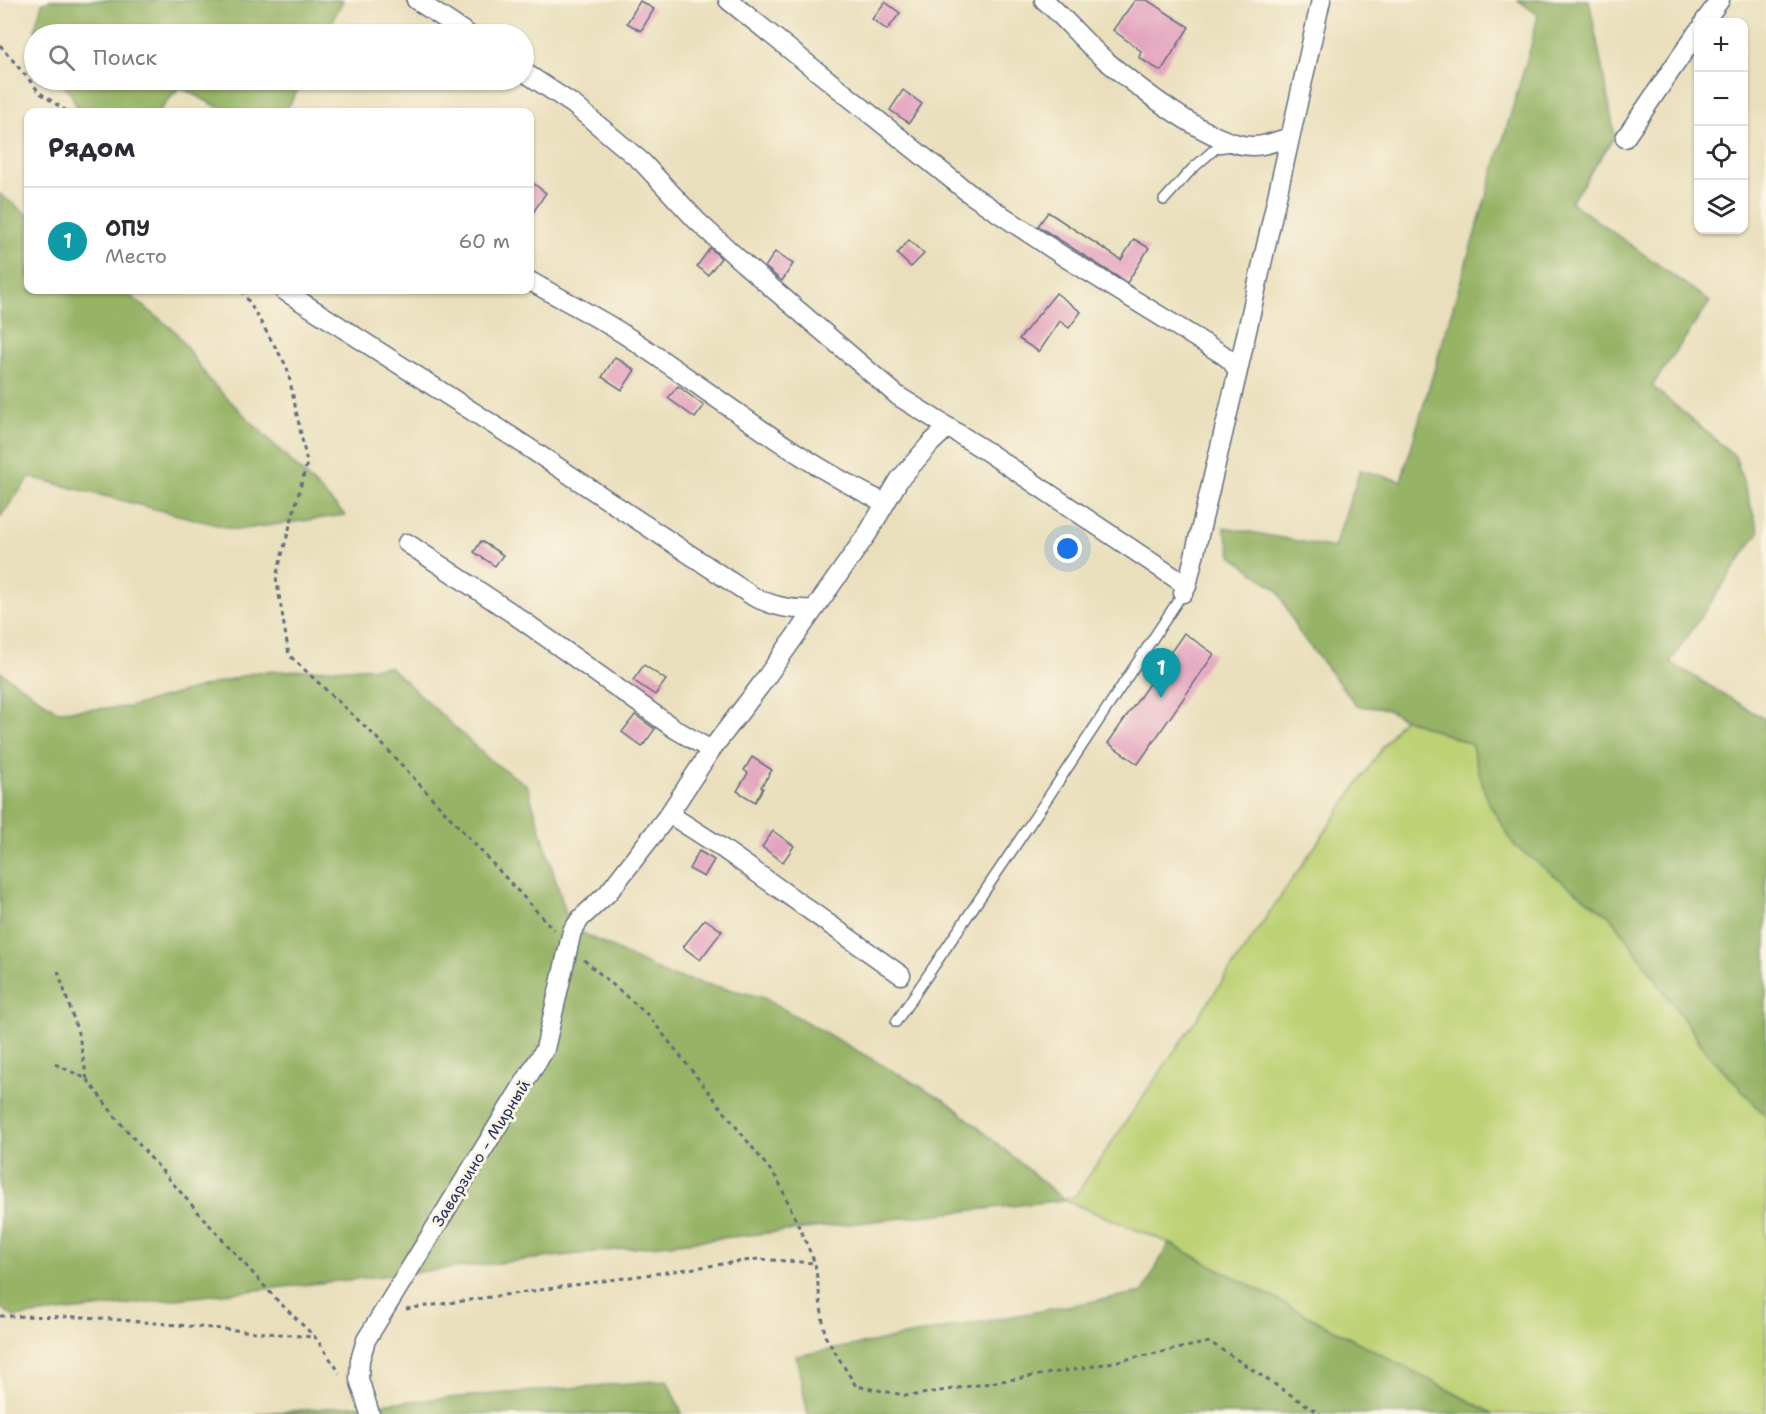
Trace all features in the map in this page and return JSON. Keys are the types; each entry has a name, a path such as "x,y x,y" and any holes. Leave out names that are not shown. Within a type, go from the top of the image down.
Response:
{"street":[{"path":"416,0 453,24"},
{"path":"728,0 970,194 1066,258 1222,354 1238,371"},
{"path":"1044,0 1063,16 1102,57 1188,121 1220,138 1252,147 1289,137"},
{"path":"534,79 574,105 642,162 705,228 743,263 898,396 986,451 1185,590 1238,371 1321,0"},
{"path":"1707,18 1719,0"},
{"path":"1625,138 1694,37"},
{"path":"534,283 624,334 710,395 821,468 885,503"},
{"path":"289,294 514,438 754,597 772,605 791,609 814,609"},
{"name":"Заварзино - Мирный","path":"370,1414 359,1379 360,1359 366,1340 545,1049 572,931 581,918 608,893 669,814 711,750 868,533 899,480 947,428"},
{"path":"407,543 512,613 675,729 711,750"},
{"path":"669,814 719,846 901,975"}],"lane":[{"path":"1164,200 1192,169 1216,148 1240,145"},
{"path":"896,1022 1185,590"}],"path":[{"path":"0,45 24,74"},
{"path":"38,90 62,108"},
{"path":"245,294 287,367 307,463 276,577 289,655 373,734 568,946 648,1016 778,1180 814,1263 825,1336 856,1386 909,1396 1089,1367 1210,1342 1320,1414"},
{"path":"58,971 79,1036 87,1079 117,1119 196,1210 276,1299 315,1337 342,1375"},
{"path":"55,1064 87,1079"},
{"path":"384,1312 758,1259 814,1263"},
{"path":"0,1316 87,1317 315,1337"}],"green space":[{"path":"49,0 343,0 331,24 36,24 42,3"},
{"path":"1518,0 1589,0 1615,136 1571,202 1710,302 1652,386 1735,456 1759,532 1670,662 1766,720 1766,1116 1706,1051 1613,919 1515,846 1487,800 1471,744 1403,718 1386,709 1357,706 1298,631 1278,591 1232,556 1224,527 1334,548 1360,470 1401,481 1531,46 1538,15"},
{"path":"68,90 177,90 162,108 77,108"},
{"path":"186,90 298,90 287,108 219,108"},
{"path":"0,194 24,212 24,294 128,294 175,331 210,381 345,515 237,530 30,477 0,517"},
{"path":"390,667 491,761 527,785 570,927 668,975 762,997 948,1102 1064,1200 14,1317 0,1307 0,672 58,711 129,707 257,672"},
{"path":"1403,718 1471,744 1487,799 1515,846 1613,919 1706,1051 1766,1116 1766,1414 1494,1414 1169,1243 1064,1200 1075,1196"},
{"path":"1169,1243 1494,1414 808,1414 796,1356 1143,1292"},
{"path":"667,1380 682,1414 255,1414"}],"building":[{"path":"1135,0 1147,0 1189,27 1161,71 1139,58 1141,51 1113,30"},
{"path":"640,1 654,9 641,31 627,23"},
{"path":"885,2 900,13 887,30 872,19"},
{"path":"903,90 922,104 909,123 890,110"},
{"path":"534,184 546,193 534,211"},
{"path":"1048,212 1121,260 1134,239 1149,248 1127,283 1038,226"},
{"path":"909,240 924,254 911,267 897,254"},
{"path":"710,248 721,258 708,275 697,266"},
{"path":"775,252 793,264 782,281 765,267"},
{"path":"1056,293 1081,312 1069,328 1060,321 1039,352 1019,339"},
{"path":"615,357 635,370 622,390 602,377"},
{"path":"678,386 704,406 695,418 668,398"},
{"path":"481,541 503,555 495,566 474,552"},
{"path":"1184,633 1214,654 1138,764 1108,743"},
{"path":"644,665 666,680 655,695 633,680"},
{"path":"635,715 655,729 642,747 622,732"},
{"path":"752,757 772,770 755,802 737,791 748,773 744,770"},
{"path":"773,831 794,846 783,862 762,847"},
{"path":"699,851 714,860 704,877 689,869"},
{"path":"705,919 722,931 700,960 683,947"}],"place":[{"name":"ОПУ","path":"1161,698"}]}
